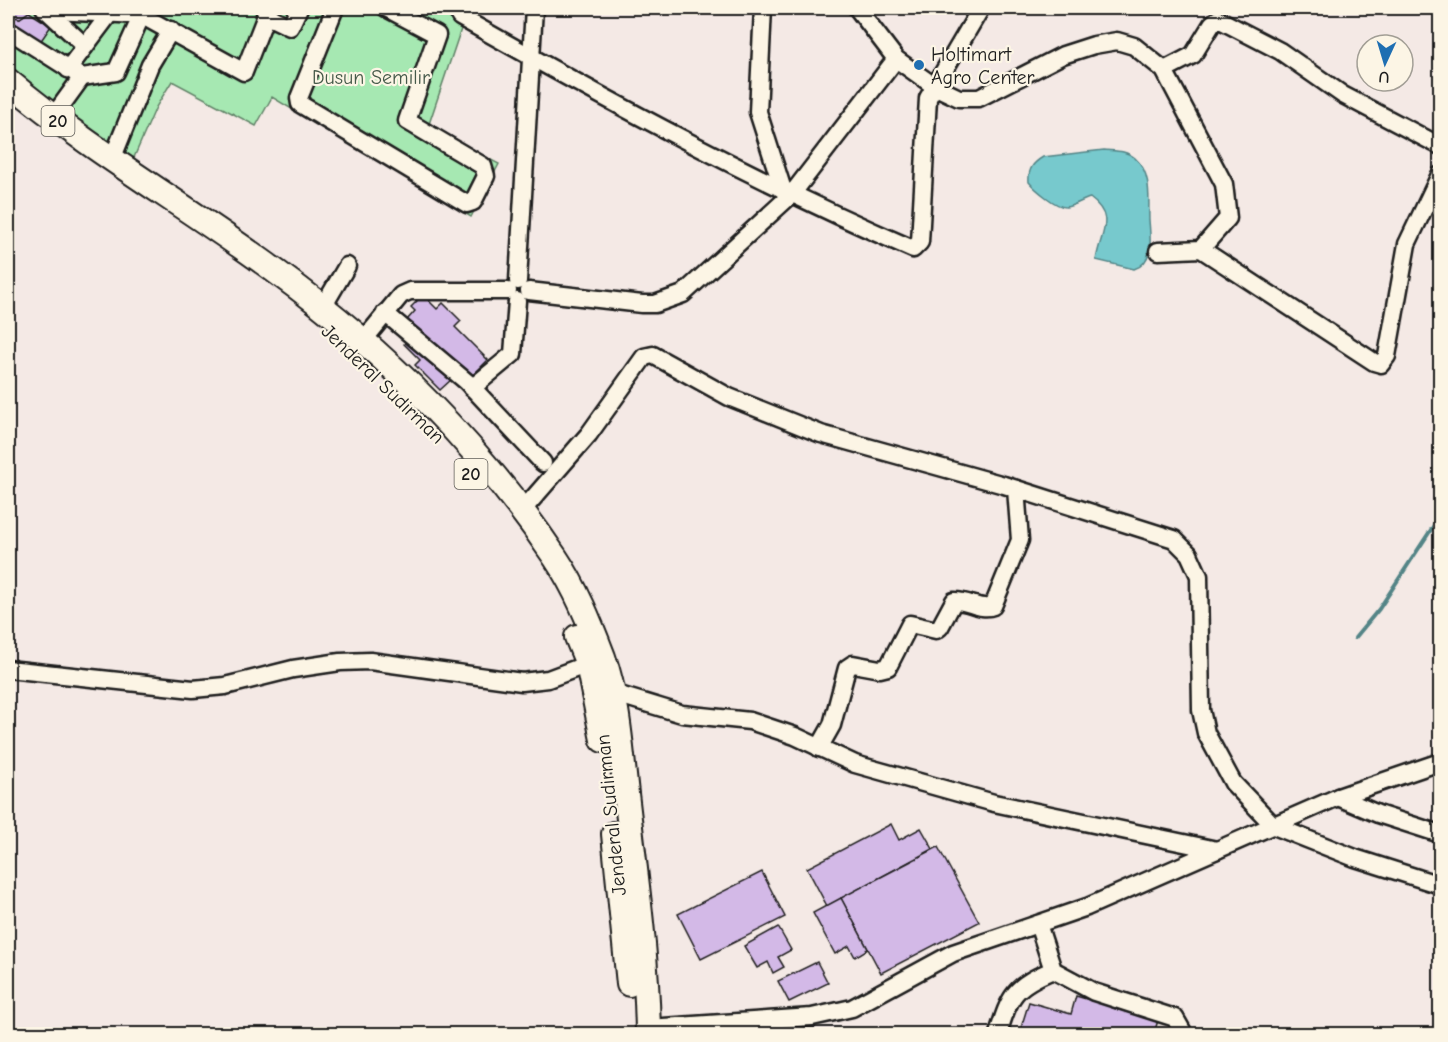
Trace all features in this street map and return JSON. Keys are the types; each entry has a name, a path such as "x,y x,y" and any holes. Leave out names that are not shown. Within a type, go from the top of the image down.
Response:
{"highway":[{"name":"20","path":"8,81 77,136 113,157 323,307 359,347 443,419 522,512 557,559 582,605 614,693 640,915 643,1032"},
{"name":"Jenderal Sudirman","path":"8,100 67,147 359,347 433,430 515,528 543,568 567,611 588,664 599,710 643,1032"}],"street":[{"path":"45,8 52,11 143,11 244,72 267,11 290,27 299,8"},
{"path":"45,8 85,46"},
{"path":"335,8 299,98 300,105 467,204 473,202 486,176 483,166 407,121 437,35 386,8"},
{"path":"462,8 460,16 618,106 788,192 916,248 920,242 928,98 981,8"},
{"path":"472,388 513,354 534,8"},
{"path":"763,8 758,112 788,192"},
{"path":"857,8 896,59 934,86 959,98 979,98 1063,55 1117,41 1134,46 1164,70 1224,184 1228,218 1201,249"},
{"path":"53,117 75,73 85,46 112,11"},
{"path":"8,30 75,73 116,72 143,11"},
{"path":"1164,70 1193,55 1212,24 1218,20 1280,51 1343,95 1440,146"},
{"path":"113,157 150,65 171,30"},
{"path":"359,347 401,295 416,290 518,291 642,304 670,300 683,294 788,192 896,59"},
{"path":"1158,251 1201,249 1374,362 1381,364 1387,356 1407,244 1440,175"},
{"path":"323,307 347,266"},
{"path":"385,313 472,388 543,463"},
{"path":"522,512 589,434 644,357 649,355 657,356 729,397 821,434 1016,489 1174,539 1189,554 1200,585 1199,690 1206,733 1233,783 1274,826 1355,858 1440,885"},
{"path":"819,747 832,725 847,668 853,664 880,669 888,667 910,624 936,630 940,627 954,601 962,600 985,608 993,606 1020,540 1016,489"},
{"path":"8,669 193,690 225,686 293,669 340,662 370,661 522,682 548,679 588,664"},
{"path":"614,693 682,714 750,721 819,747 855,764 994,803 1217,850"},
{"path":"643,1032 793,1018 846,1010 865,1003 916,971 953,953 1087,907 1338,797 1440,762"},
{"path":"1338,797 1378,814 1440,834"},
{"path":"1038,924 1053,970 1094,992 1175,1018 1184,1035"},
{"path":"998,1035 1012,994 1029,980 1053,970"}],"green space":[{"name":"Dusun Semilir","path":"8,8 436,8 463,23 428,127 499,164 471,217 272,97 256,126 172,81 156,107 132,162 24,83 8,67"}],"water":[{"path":"1104,150 1121,151 1132,155 1141,164 1147,179 1150,248 1145,261 1134,269 1096,260 1105,219 1098,205 1090,198 1066,207 1062,206 1046,198 1029,182 1032,167 1043,157"}],"building":[{"path":"8,8 14,17 20,18 29,12 51,26 38,45 8,25"},
{"path":"9,8 34,8 20,18 14,17"},
{"path":"423,295 437,309 443,303 461,321 455,327 488,360 468,380 452,379 440,390 415,365 420,360 404,344 418,330 407,320 415,311 411,307"},
{"path":"891,824 899,840 921,828 933,849 827,906 807,868"},
{"path":"938,847 979,922 881,973 841,898"},
{"path":"762,872 785,917 701,959 678,914"},
{"path":"841,898 868,949 855,957 849,946 835,954 813,913"},
{"path":"778,927 791,950 778,957 784,967 773,973 768,962 757,968 744,946"},
{"path":"817,962 828,983 789,1002 778,981"},
{"path":"8,975 13,975 11,1021 8,1021"},
{"path":"1076,996 1158,1020 1154,1034 1019,1034 1029,1002 1071,1014"}],"waterway":[{"path":"1355,638 1379,609 1440,516"}],"place":[{"name":"Holtimart Agro Center","path":"919,65"}]}
